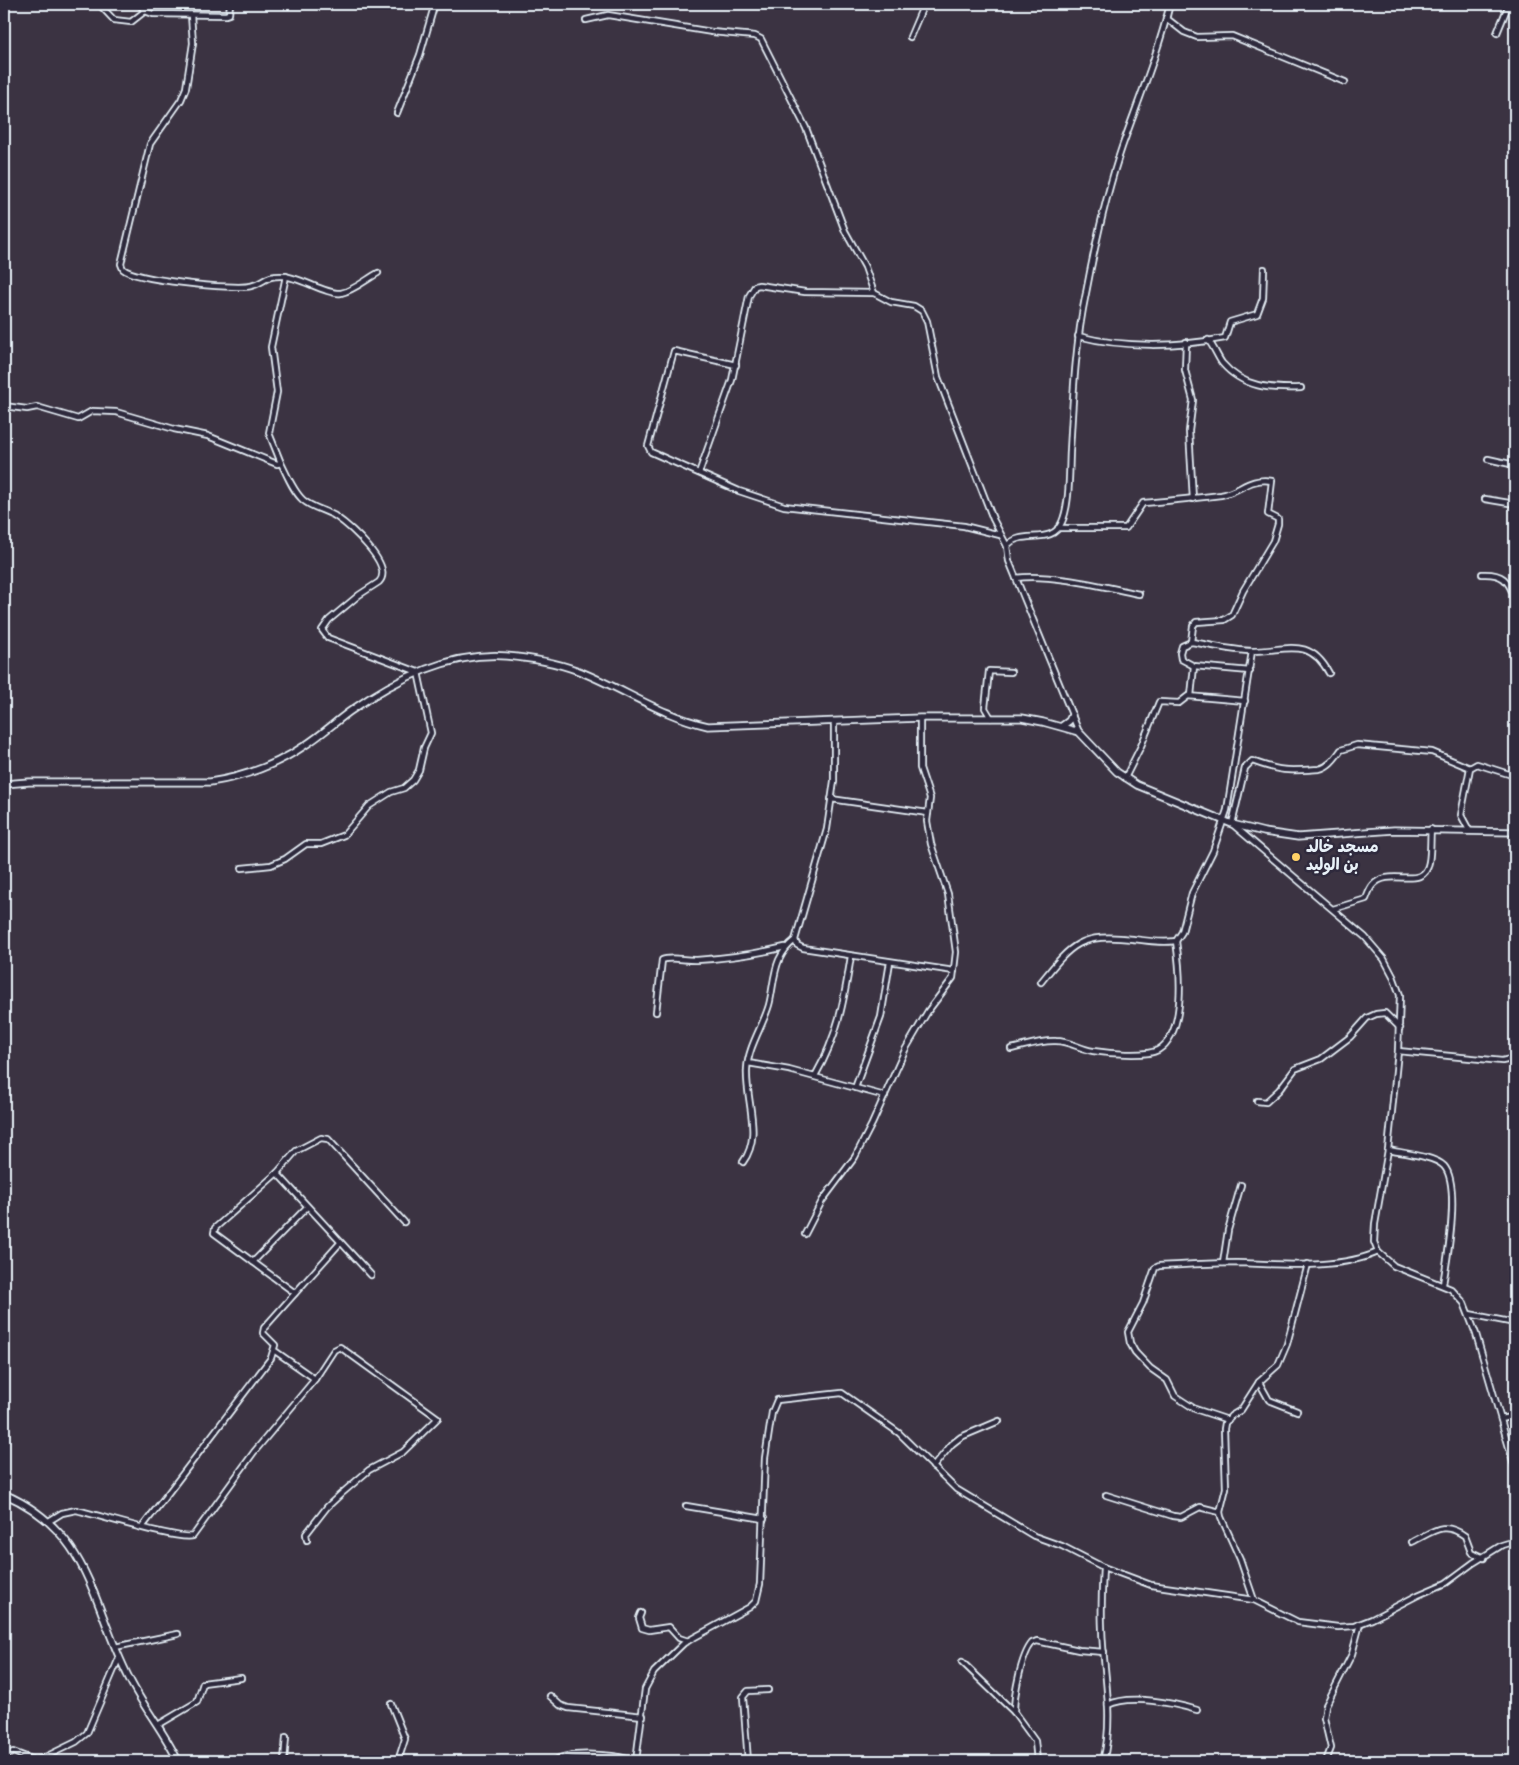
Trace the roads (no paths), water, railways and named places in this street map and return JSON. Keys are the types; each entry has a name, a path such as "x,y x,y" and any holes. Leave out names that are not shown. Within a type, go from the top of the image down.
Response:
{"street":[{"path":"99,4 118,21 131,22 145,11"},
{"path":"139,4 145,11 153,14 226,16 229,14 230,4"},
{"path":"397,112 420,55 433,10 431,4"},
{"path":"910,37 924,4"},
{"path":"1058,528 1064,514 1078,336 1098,237 1119,157 1144,92 1170,4"},
{"path":"1497,33 1509,4"},
{"path":"191,15 193,43 186,88 181,100 150,144 121,264 128,273 135,276 192,285 251,286 266,277 286,276 342,293 378,273"},
{"path":"586,20 608,15 761,38 806,128 845,231 866,267 874,293"},
{"path":"1166,18 1184,32 1197,37 1232,36 1345,82"},
{"path":"1078,336 1103,343 1186,342 1225,338 1230,322 1257,314 1263,298 1264,269"},
{"path":"286,276 271,347 277,392 269,433 281,463 303,500 336,517 347,526 372,551 383,569 382,579 359,595 324,625 322,630 328,638 418,672"},
{"path":"699,472 736,364 749,296 755,286 805,292 874,293 891,302 914,306 922,311 927,320 938,377 1000,535 1007,546 1009,561 1079,732 1101,757 1125,778 1232,824 1264,832 1298,837 1431,830 1515,832"},
{"path":"1208,340 1220,361 1242,381 1273,388 1301,388"},
{"path":"1186,342 1185,370 1193,400 1189,431 1193,499"},
{"path":"736,364 677,351 672,354 648,446 656,455 746,494 784,506 964,526 1000,535"},
{"path":"4,406 28,409 37,407 78,419 98,410 116,412 174,429 208,436 249,454 281,463"},
{"path":"1488,459 1515,465"},
{"path":"1007,546 1012,540 1019,537 1044,537 1058,528 1126,528 1134,518 1140,504 1222,495 1239,489 1247,482 1272,480 1268,514 1278,519 1273,541 1243,591 1232,614 1224,620 1196,622 1193,626 1191,642"},
{"path":"1485,498 1515,504"},
{"path":"1482,574 1490,573 1504,578 1510,585 1515,598"},
{"path":"1016,578 1027,577 1084,583 1139,594"},
{"path":"1250,671 1194,666 1181,659 1182,646 1191,642 1252,651 1297,647 1324,663 1329,673"},
{"path":"1041,982 1059,959 1076,944 1090,938 1105,937 1164,943 1176,940 1182,932 1192,893 1208,865 1224,820 1252,651"},
{"path":"4,784 29,782 210,782 239,777 304,747 374,695 418,672 485,656 525,658 577,671 677,717 708,726 920,718 1022,718 1062,726 1079,732"},
{"path":"1191,696 1194,666"},
{"path":"991,718 985,708 988,671 1011,672"},
{"path":"242,868 271,865 285,859 306,844 321,844 344,835 369,806 391,792 404,788 413,780 419,770 424,748 431,733 418,672"},
{"path":"1125,778 1141,746 1159,702 1175,704 1191,696 1245,700"},
{"path":"1062,726 1069,722 1072,715"},
{"path":"805,1234 822,1201 855,1157 905,1050 928,1011 951,981 954,972 956,952 948,894 931,844 928,813 930,798 920,768 920,718"},
{"path":"656,1012 662,960 667,958 695,960 754,954 785,947 795,940 825,837 835,768 834,721"},
{"path":"1232,824 1245,768 1252,761 1285,772 1319,769 1334,761 1341,750 1358,745 1432,752 1470,768"},
{"path":"1470,830 1461,815 1470,768 1477,764 1515,776"},
{"path":"831,799 928,813"},
{"path":"1232,824 1365,936 1384,959 1400,995 1400,1028 1388,1150 1375,1224 1374,1242 1378,1252 1394,1266 1443,1284 1459,1295 1469,1314 1515,1468"},
{"path":"1333,910 1366,898 1373,885 1386,876 1416,879 1424,874 1429,861 1431,830"},
{"path":"795,940 797,945 804,948 954,972"},
{"path":"1011,1049 1056,1041 1090,1051 1150,1052 1158,1050 1170,1035 1179,1006 1179,962 1176,940"},
{"path":"743,1162 753,1143 747,1080 749,1053 764,1020 771,998 775,970 785,947"},
{"path":"815,1076 828,1052 841,1016 851,956"},
{"path":"856,1088 881,1017 890,962"},
{"path":"1257,1102 1266,1102 1279,1090 1295,1069 1321,1059 1350,1037 1367,1018 1385,1013 1400,1028"},
{"path":"1398,1051 1502,1060 1515,1058"},
{"path":"748,1063 815,1076 885,1096"},
{"path":"295,1293 214,1233 215,1228 277,1173 296,1151 325,1138 404,1222"},
{"path":"1388,1150 1435,1160 1444,1166 1447,1172 1452,1202 1451,1231 1443,1284"},
{"path":"277,1173 371,1275"},
{"path":"1223,1263 1228,1230 1241,1185"},
{"path":"253,1262 307,1207"},
{"path":"143,1526 275,1351 276,1345 263,1333 264,1328 340,1243"},
{"path":"1228,1420 1195,1408 1175,1396 1167,1380 1150,1368 1135,1352 1128,1332 1144,1303 1157,1267 1223,1263 1284,1266 1364,1258 1378,1252"},
{"path":"1254,1600 1220,1512 1226,1488 1224,1429 1228,1420 1241,1410 1259,1382 1278,1365 1288,1344 1308,1264"},
{"path":"1469,1314 1515,1323"},
{"path":"49,1521 62,1513 76,1510 182,1537 193,1536 254,1452 315,1379 334,1350 340,1347 438,1418 403,1452 369,1470 329,1505 306,1534 307,1540"},
{"path":"275,1351 315,1379"},
{"path":"1259,1382 1269,1400 1297,1411"},
{"path":"636,1761 644,1716 645,1689 649,1680 662,1664 689,1641 744,1612 756,1601 760,1584 765,1458 772,1412 777,1400 842,1393 898,1433 956,1489 1020,1530 1062,1546 1103,1567 1152,1585 1254,1600 1298,1622 1338,1627 1360,1624 1446,1583 1502,1545 1515,1541"},
{"path":"1501,1419 1515,1416"},
{"path":"933,1467 952,1444 961,1437 999,1421"},
{"path":"4,1494 49,1521 75,1552 84,1568 129,1679 178,1761"},
{"path":"1106,1495 1173,1516 1181,1517 1200,1507 1220,1512"},
{"path":"686,1506 764,1519"},
{"path":"1412,1542 1442,1527 1461,1533 1465,1536 1471,1552 1484,1558"},
{"path":"1103,1567 1104,1652 1108,1705 1108,1733 1103,1761"},
{"path":"641,1613 639,1618 642,1628 649,1630 669,1627 680,1638 689,1641"},
{"path":"1326,1761 1331,1748 1324,1718 1326,1706 1352,1654 1360,1624"},
{"path":"115,1647 178,1634"},
{"path":"1014,1712 1026,1653 1032,1643 1036,1641 1079,1650 1104,1652"},
{"path":"4,1757 13,1752 34,1760 41,1759 81,1739 91,1728 119,1658"},
{"path":"962,1662 1014,1712 1035,1741 1037,1761"},
{"path":"158,1725 197,1702 203,1683 241,1678"},
{"path":"748,1761 743,1697 748,1691 768,1690"},
{"path":"550,1696 556,1703 568,1708 644,1716"},
{"path":"1108,1705 1120,1701 1135,1701 1176,1704 1197,1710"},
{"path":"391,1704 405,1739 398,1761"},
{"path":"284,1761 286,1737"},
{"path":"555,1761 560,1757 577,1755 623,1757 632,1761"}],"place":[{"name":"مسجد خالد بن الوليد","path":"1296,857"}]}
